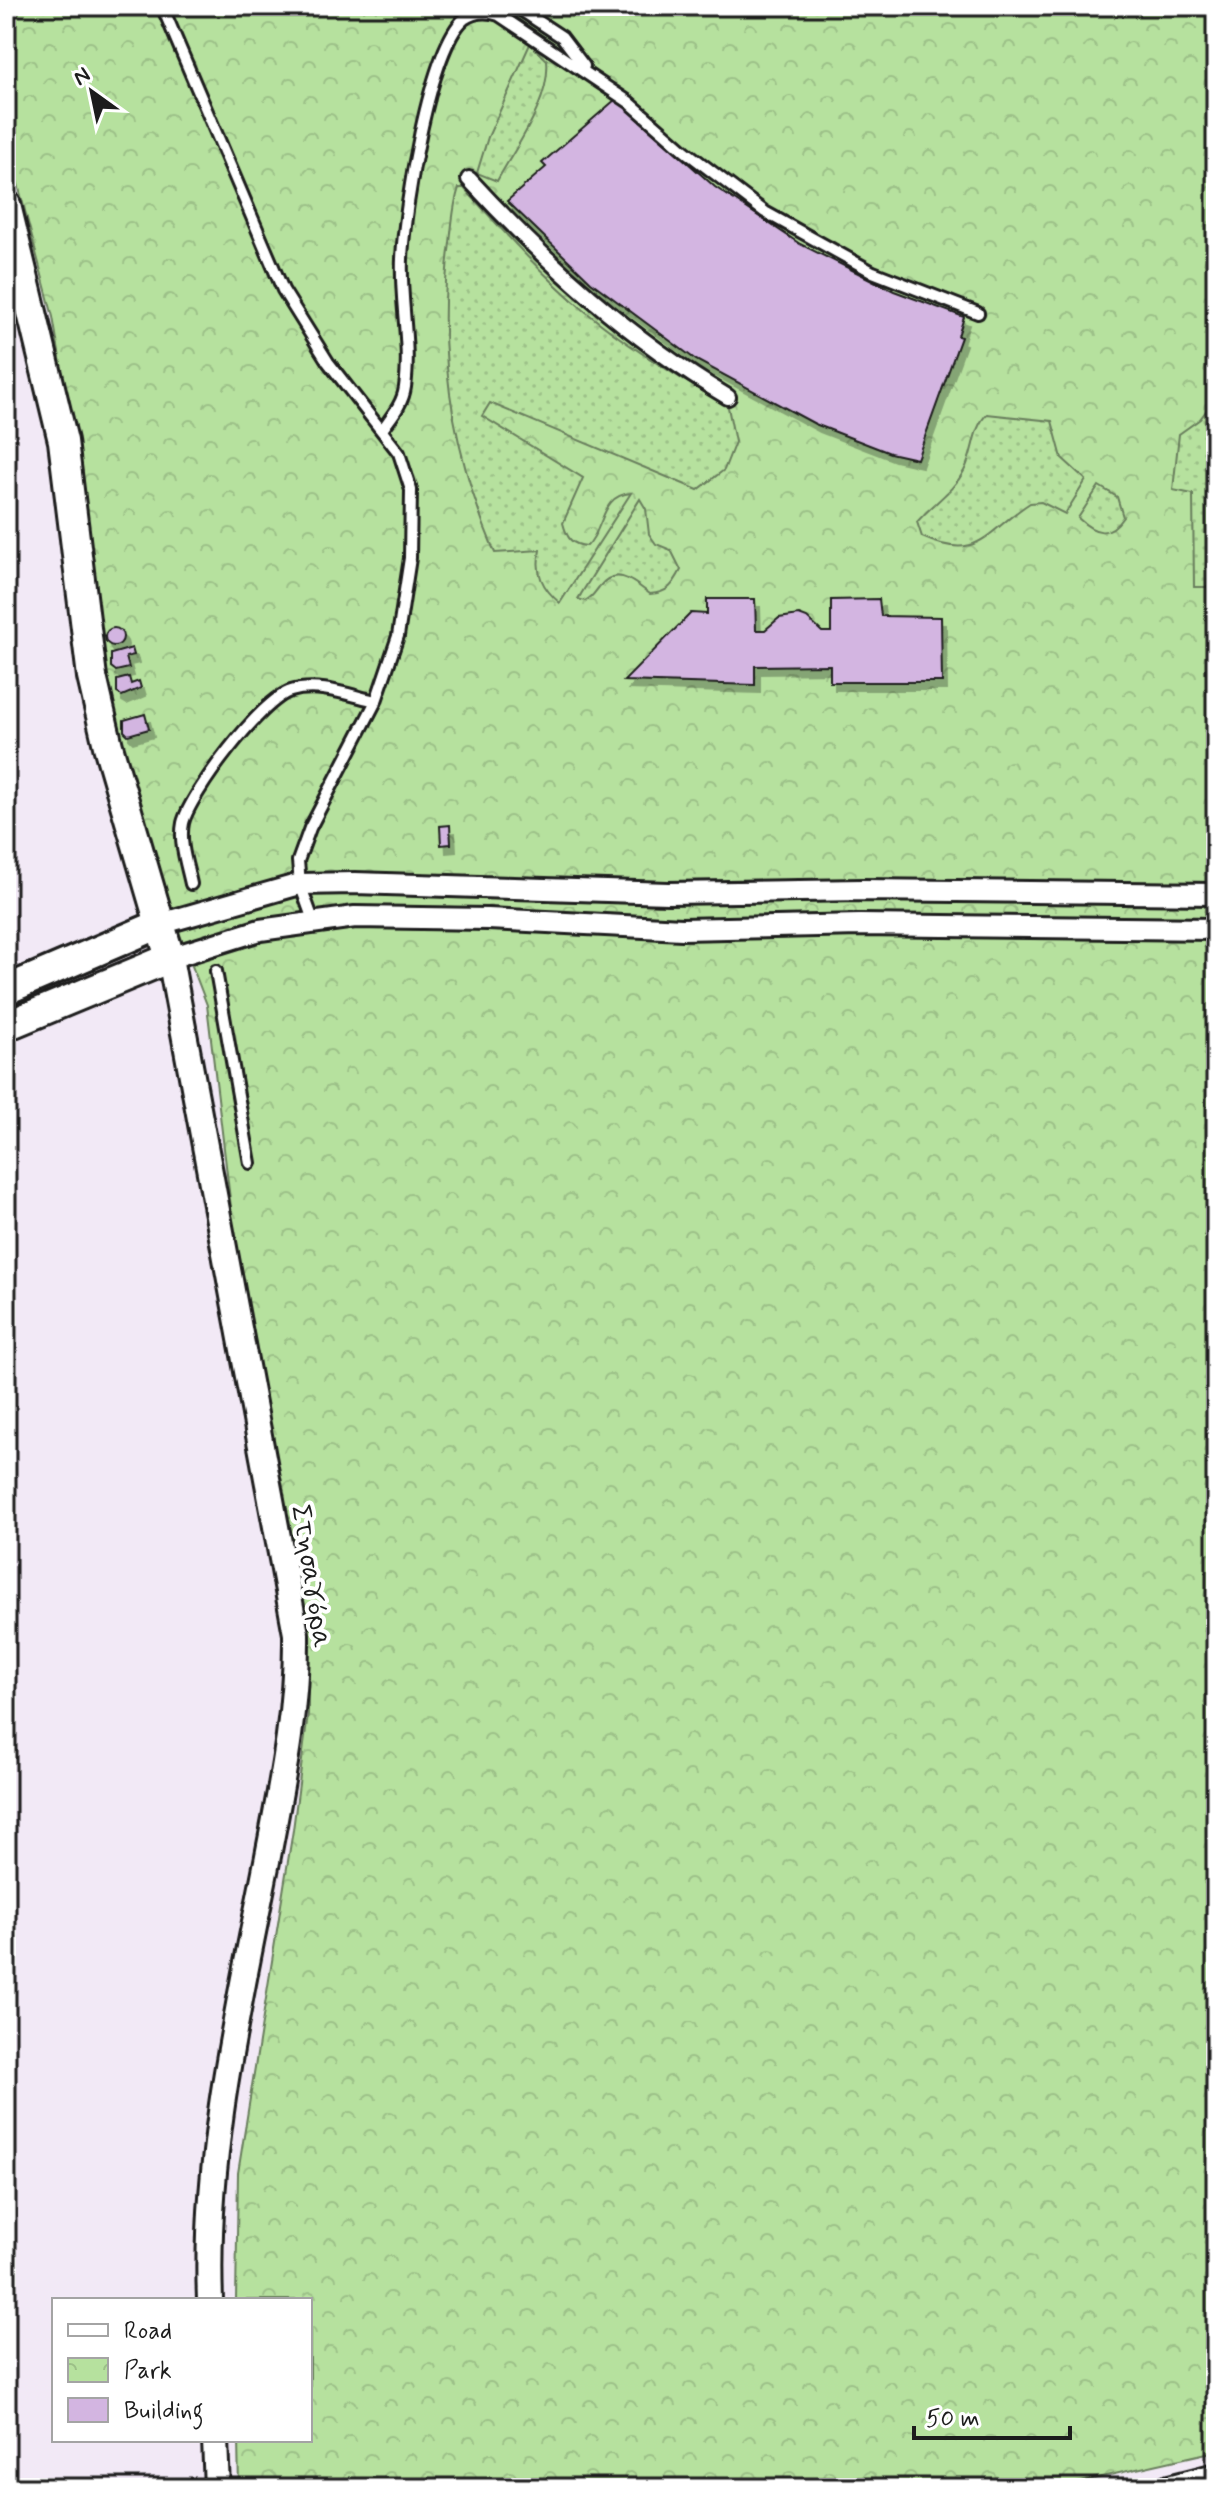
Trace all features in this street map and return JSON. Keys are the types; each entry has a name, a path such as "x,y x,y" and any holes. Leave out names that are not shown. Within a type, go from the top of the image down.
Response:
{"main road":[{"path":"6,205 63,441 92,677 108,746 170,958 6,1026"},
{"path":"6,990 160,924"}],"street":[{"path":"469,179 573,284 633,333 728,397"},
{"path":"160,924 300,884 398,883 668,893 862,890 1216,894"},
{"path":"860,925 862,890"},
{"path":"170,958 260,930 313,920 355,917 488,919 682,929 860,925 1216,929"},
{"name":"Στησαγόρα","path":"170,958 296,1634 294,1714 224,2084 211,2193 210,2298"},
{"path":"215,2442 217,2488"},
{"path":"1169,2488 1216,2476"}],"lane":[{"path":"162,6 283,290 328,362 399,453 411,490 413,527 398,636 376,701 310,828 298,861 300,884 313,920"},
{"path":"515,6 562,37 590,74"},
{"path":"382,430 405,390 402,261 417,145 433,88 457,28 466,18 489,12 590,74 629,102 723,182 787,226 873,272 978,313"},
{"path":"191,884 181,841 184,821 198,792 264,708 287,692 309,688 376,701"},
{"path":"216,971 250,1163"}],"green space":[{"path":"6,6 1216,6 1216,2451 1053,2488 239,2488 238,2442 312,2442 312,2298 236,2298 238,2173 293,1830 308,1714 308,1644 236,1250 207,1005 149,854 103,684 96,592 83,494 53,317 6,139"},
{"path":"530,44 547,60 544,91 531,123 497,181 477,173 488,137"},
{"path":"459,188 464,188 538,267 602,325 728,407 735,442 724,470 698,490 490,403 482,416 583,478 563,523 573,542 587,546 608,506 621,495 631,493 560,603 541,580 538,566 540,550 495,553 480,516 458,440 451,401 445,323 452,222"},
{"path":"1216,398 1216,587 1194,587 1193,494 1173,490 1179,434 1200,419"},
{"path":"987,414 1052,421 1062,458 1086,480 1065,514 1041,502 1030,503 992,533 970,545 957,547 922,537 917,522 959,478 967,464 978,427"},
{"path":"1099,486 1117,497 1123,517 1107,531 1090,528 1078,518"},
{"path":"640,499 646,509 649,534 656,544 671,550 681,570 675,580 666,590 650,594 625,578 612,577 605,580 585,601 578,599"}],"building":[{"path":"616,99 715,187 800,244 894,291 964,317 958,336 961,337 917,459 890,453 815,424 696,360 591,282 507,201 546,167 542,163"},
{"path":"707,599 755,599 756,630 765,630 779,618 799,615 822,632 831,632 831,600 879,599 881,616 941,617 942,682 830,682 830,665 755,666 755,685 624,681 691,613 707,614"},
{"path":"114,628 123,637 114,646 105,637"},
{"path":"132,648 134,655 126,657 129,668 116,671 111,667 111,654"},
{"path":"129,677 131,684 139,681 141,688 122,696 117,693 117,680"},
{"path":"145,714 149,729 128,735 124,731 124,720"},
{"path":"450,825 451,844 441,845 440,826"}]}
